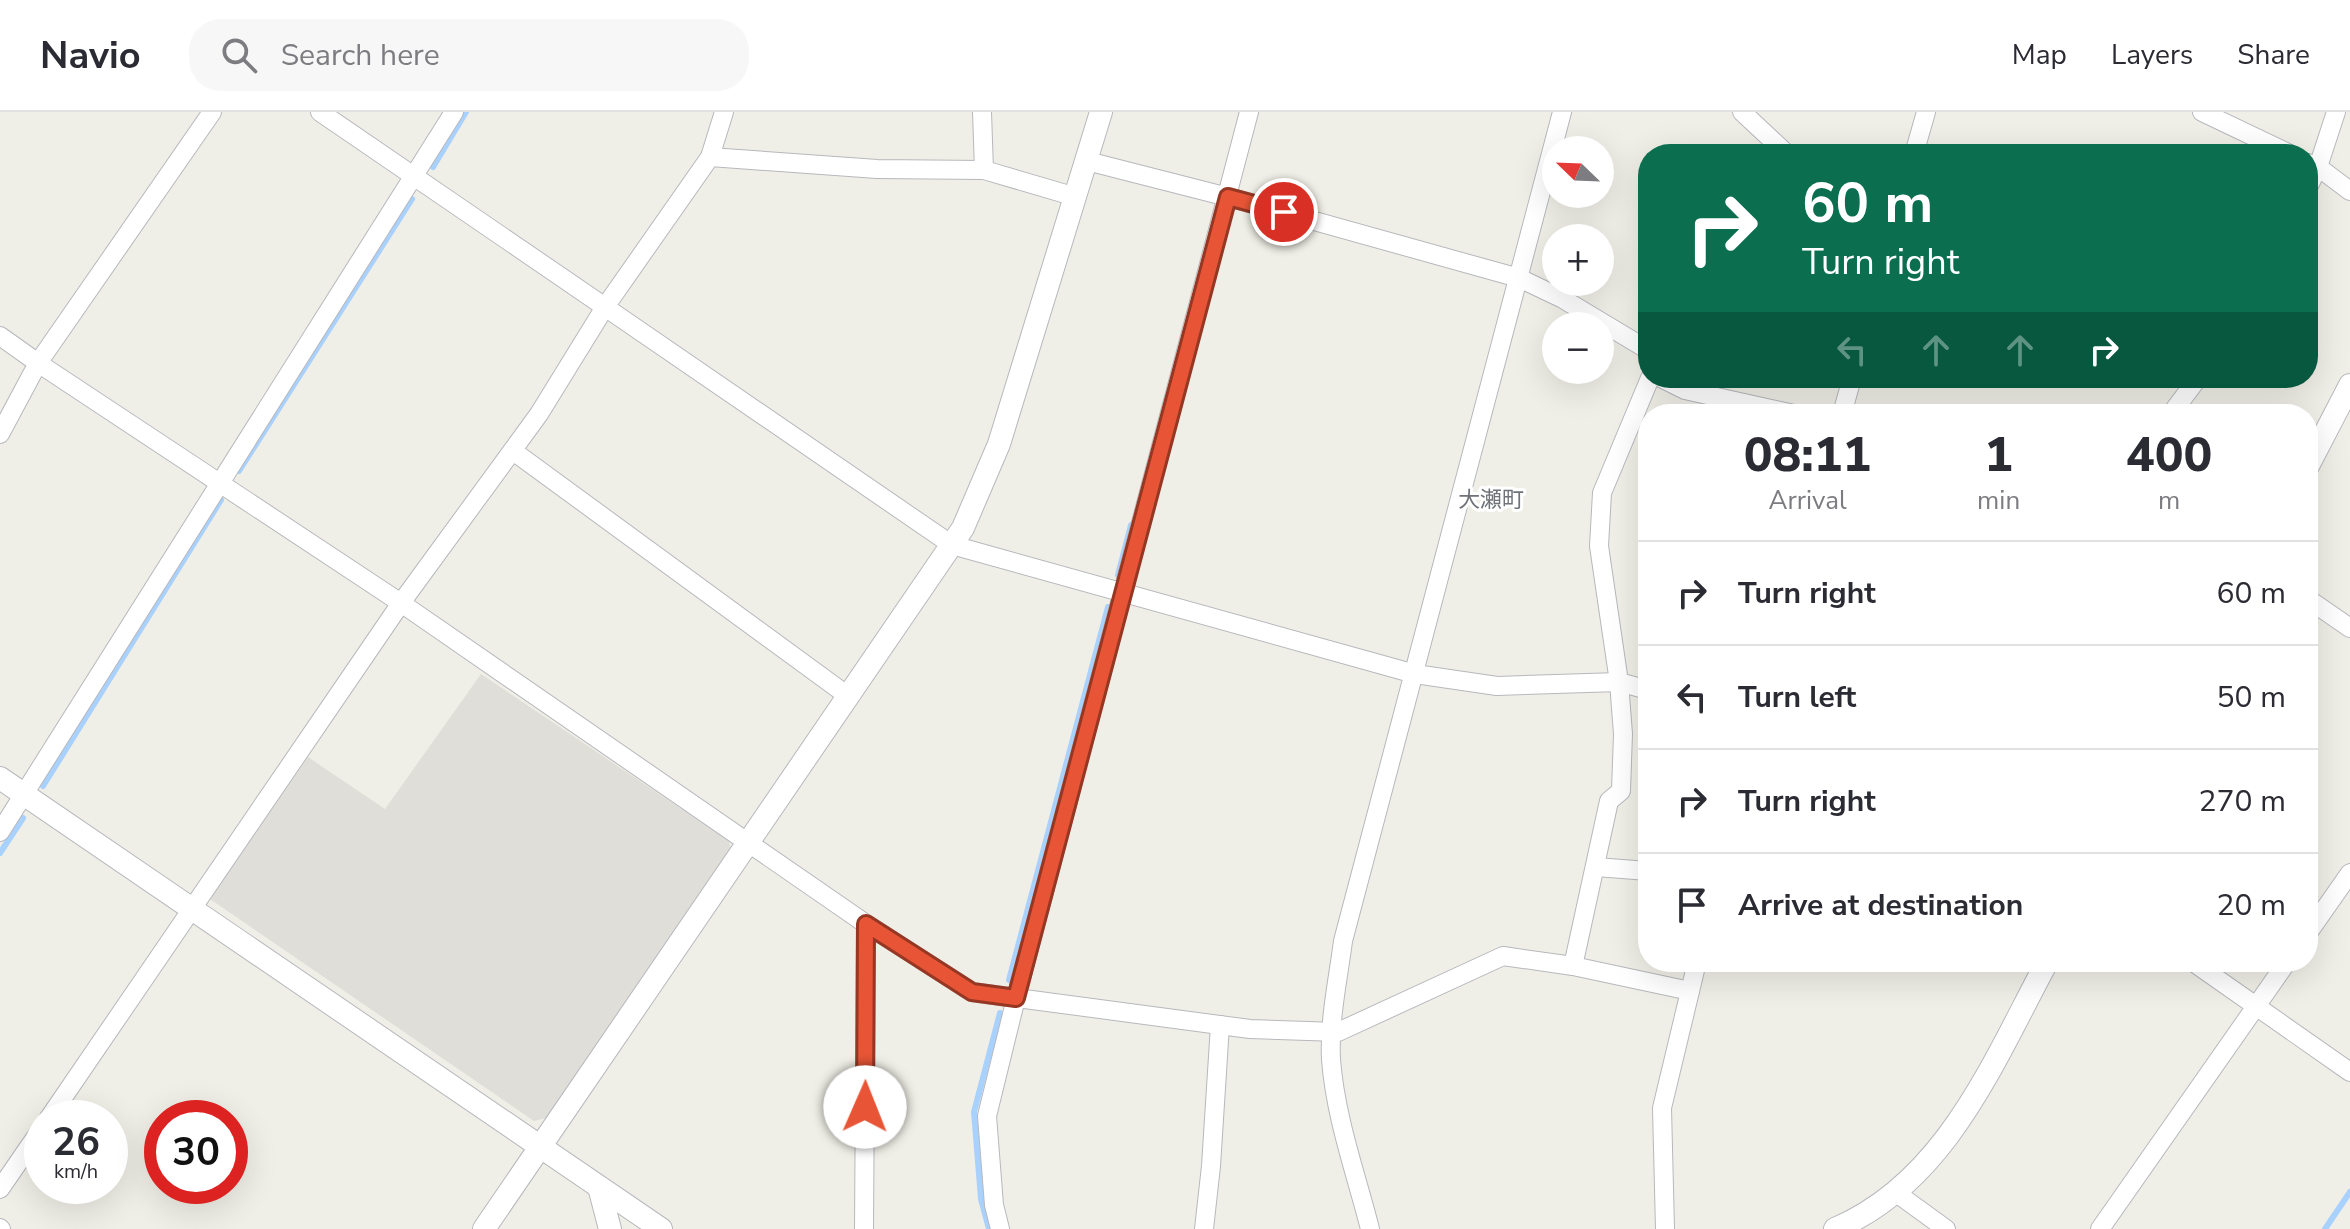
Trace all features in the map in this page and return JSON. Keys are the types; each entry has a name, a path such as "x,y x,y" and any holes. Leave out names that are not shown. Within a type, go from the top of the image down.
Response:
{"street":[{"path":"0,434 38,363 212,112"},
{"path":"320,112 952,545 1415,674 1497,686 1619,682 1638,687"},
{"path":"0,832 454,112"},
{"path":"61,1100 401,603 539,414 605,307 710,157 724,112"},
{"path":"982,112 984,170"},
{"path":"484,1229 963,528 999,444 1101,112"},
{"path":"1000,1229 994,1205 987,1116 1249,112"},
{"path":"1370,1229 1331,1061 1331,1032 1343,941 1562,112"},
{"path":"1742,112 1776,144"},
{"path":"1917,144 1926,112"},
{"path":"2202,112 2269,144"},
{"path":"2318,153 2336,112"},
{"path":"710,157 877,169 984,170 1076,197"},
{"path":"1087,161 1519,278 1563,299 1638,344"},
{"path":"2318,169 2350,191"},
{"path":"0,336 401,603 866,924 972,992 1250,1029 1338,1032 1503,956 1573,966 1690,991"},
{"path":"2318,447 2350,385"},
{"path":"1681,388 1749,404"},
{"path":"1573,966 1609,801 1621,791 1623,734 1619,682 1599,546 1602,493 1638,407"},
{"path":"513,451 848,696"},
{"path":"2318,606 2350,628"},
{"path":"0,778 661,1229"},
{"path":"1596,867 1638,870"},
{"path":"2318,919 2350,873"},
{"path":"864,1229 866,924"},
{"path":"1665,1229 1662,1108 1695,972"},
{"path":"1835,1229 1854,1221 1922,1170 1956,1127 2041,972"},
{"path":"2208,972 2350,1072"},
{"path":"2100,1229 2280,972"},
{"path":"1204,1229 1220,1025"},
{"path":"0,1189 24,1154"},
{"path":"599,1187 610,1229"},
{"path":"1895,1192 1946,1229"}],"shaded area":[{"path":"481,674 729,841 731,850 546,1118 534,1121 210,899 308,757 385,809"}],"waterway":[{"path":"433,167 466,112"},
{"path":"239,471 412,199"},
{"path":"43,786 221,500"},
{"path":"1118,575 1131,525"},
{"path":"1009,980 1108,607"},
{"path":"0,853 23,818"},
{"path":"989,1229 981,1199 974,1112 1000,1013"},
{"path":"2325,1229 2350,1192"}],"district":[{"name":"大瀬町","path":"1491,499"}],"route":[{"path":"865,1107 866,924 972,992 1016,998 1228,197 1284,212"}]}
